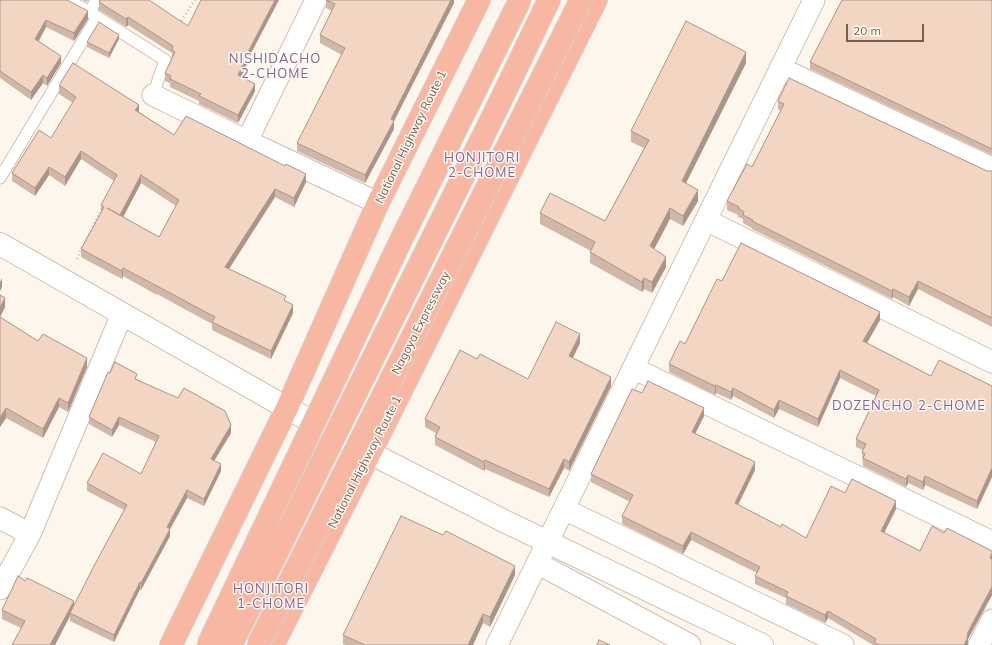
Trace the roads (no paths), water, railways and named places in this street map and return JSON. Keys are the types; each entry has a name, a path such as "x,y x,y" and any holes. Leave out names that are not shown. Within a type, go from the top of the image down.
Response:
{"highway":[{"name":"National Highway Route 1","path":"171,645 287,408 378,204 479,0"},
{"path":"208,645 402,238 520,0"},
{"path":"231,645 549,0"},
{"name":"Nagoya Expressway","path":"258,645 581,0"},
{"name":"National Highway Route 1","path":"273,645 596,0"}],"street":[{"path":"247,141 316,0"},
{"path":"497,645 814,0"},
{"path":"780,68 992,168"},
{"path":"153,95 378,204"},
{"path":"706,220 992,362"},
{"path":"0,244 287,408 370,453 499,519 762,645"},
{"path":"0,589 30,534 122,314"},
{"path":"633,368 992,542"},
{"path":"564,509 843,645"},
{"path":"0,518 30,534"},
{"path":"537,563 690,645"},
{"path":"979,645 992,620"}],"lane":[{"path":"67,0 94,15 165,60 153,95"},
{"path":"0,178 94,15 96,0"}],"district":[{"name":"NISHIDACHO 2-CHOME","path":"275,66"},
{"name":"HONJITORI 2-CHOME","path":"482,166"},
{"name":"DOZENCHO 2-CHOME","path":"909,406"},
{"name":"HONJITORI 1-CHOME","path":"271,596"}]}
